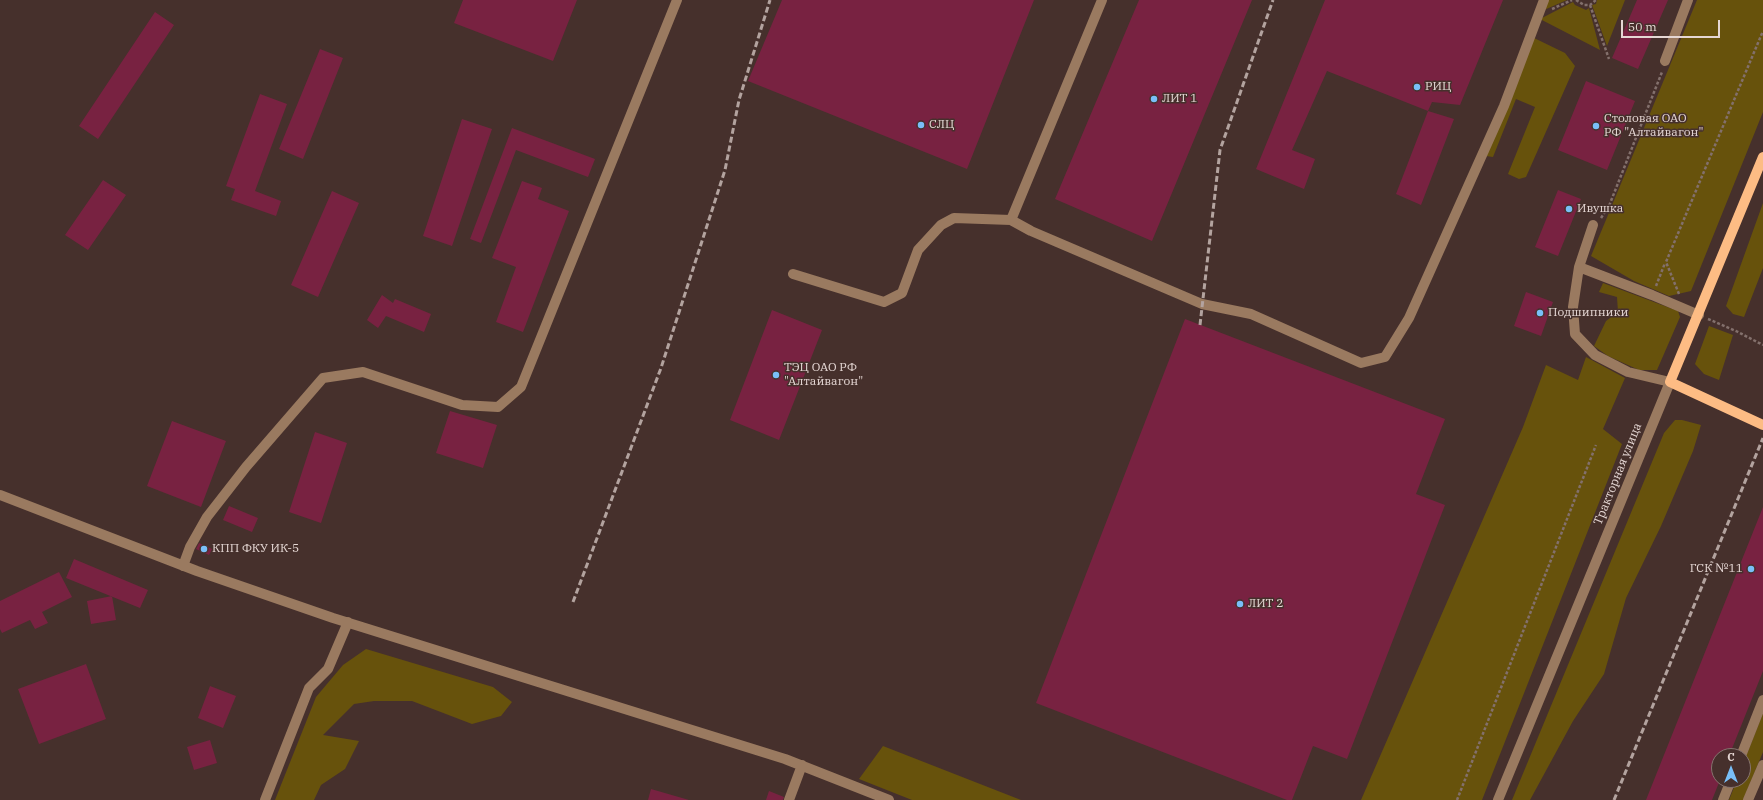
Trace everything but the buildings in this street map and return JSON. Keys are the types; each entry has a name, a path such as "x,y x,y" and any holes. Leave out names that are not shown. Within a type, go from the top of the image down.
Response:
{"main road":[{"name":"Тракторная улица","path":"1670,382 1763,157"},
{"path":"1670,382 1763,425"}],"street":[{"path":"183,566 190,547 207,517 246,466 323,378 363,372 462,405 498,407 521,387 677,0"},
{"path":"1011,220 1102,0"},
{"path":"793,274 884,302 902,293 918,250 941,225 954,218 1011,220 1031,231 1202,304 1251,314 1361,363 1385,357 1412,311 1504,106 1544,0"},
{"path":"1664,61 1688,0"},
{"path":"1593,225 1579,267 1573,307 1575,334 1595,355 1628,372 1670,382"},
{"path":"1579,267 1652,295 1698,315"},
{"name":"Тракторная улица","path":"1498,800 1670,382"},
{"path":"0,495 183,566 348,622 771,754 889,800"},
{"path":"265,800 309,688 328,669 348,622"},
{"path":"1744,748 1763,700"},
{"path":"1748,800 1763,765"},
{"path":"789,800 802,766"},
{"path":"1723,800 1728,788"}],"path":[{"path":"1576,0 1580,4 1590,4 1596,0"},
{"path":"1590,4 1609,60"},
{"path":"1652,295 1763,31"},
{"path":"1593,225 1601,218 1609,206 1662,72 1664,61"},
{"path":"1666,262 1685,309"},
{"path":"1698,315 1726,326 1763,345"},
{"path":"1457,800 1596,445"}],"shaded area":[{"path":"1548,0 1567,0 1544,10"},
{"path":"1597,0 1625,0 1607,46 1592,5 1596,4"},
{"path":"1697,0 1763,0 1763,112 1691,291 1669,296 1634,281 1591,256"},
{"path":"1573,2 1575,5 1586,10 1589,8 1600,50 1540,19"},
{"path":"1532,37 1565,53 1575,66 1526,177 1519,179 1508,174 1535,107 1516,99 1493,157 1486,156"},
{"path":"1763,203 1763,268 1744,317 1733,314 1726,306"},
{"path":"1603,283 1678,311 1680,317 1657,370 1639,370 1608,356 1594,346 1606,321 1618,312 1617,297 1599,292"},
{"path":"1709,326 1733,335 1719,380 1704,374 1695,364"},
{"path":"1586,357 1625,378 1603,429 1622,444 1482,800 1361,800 1523,427 1546,365 1578,380"},
{"path":"1675,420 1682,420 1701,425 1693,451 1661,526 1626,598 1604,674 1573,721 1530,800 1512,800 1664,433"},
{"path":"366,649 493,687 512,702 501,716 472,724 412,701 374,701 354,704 323,735 359,741 345,769 321,785 314,800 275,800 316,697 343,665"},
{"path":"1763,713 1763,752 1751,781 1751,748 1749,748"},
{"path":"883,746 1021,800 912,800 859,779"},
{"path":"1734,788 1748,788 1743,800 1729,800"}],"railway":[{"path":"573,602 661,368 725,170 739,100 770,0"},
{"path":"1200,325 1220,150 1273,0"},
{"path":"1614,800 1763,438"}],"place":[{"name":"РИЦ","path":"1417,87"},
{"name":"ЛИТ 1","path":"1154,99"},
{"name":"СЛЦ","path":"921,125"},
{"name":"Столовая ОАО РФ \"Алтайвагон\"","path":"1596,126"},
{"name":"Ивушка","path":"1569,209"},
{"name":"Подшипники","path":"1540,313"},
{"name":"ТЭЦ ОАО РФ \"Алтайвагон\"","path":"776,375"},
{"name":"КПП ФКУ ИК-5","path":"204,549"},
{"name":"ГСК №11","path":"1751,569"},
{"name":"ЛИТ 2","path":"1240,604"}]}
